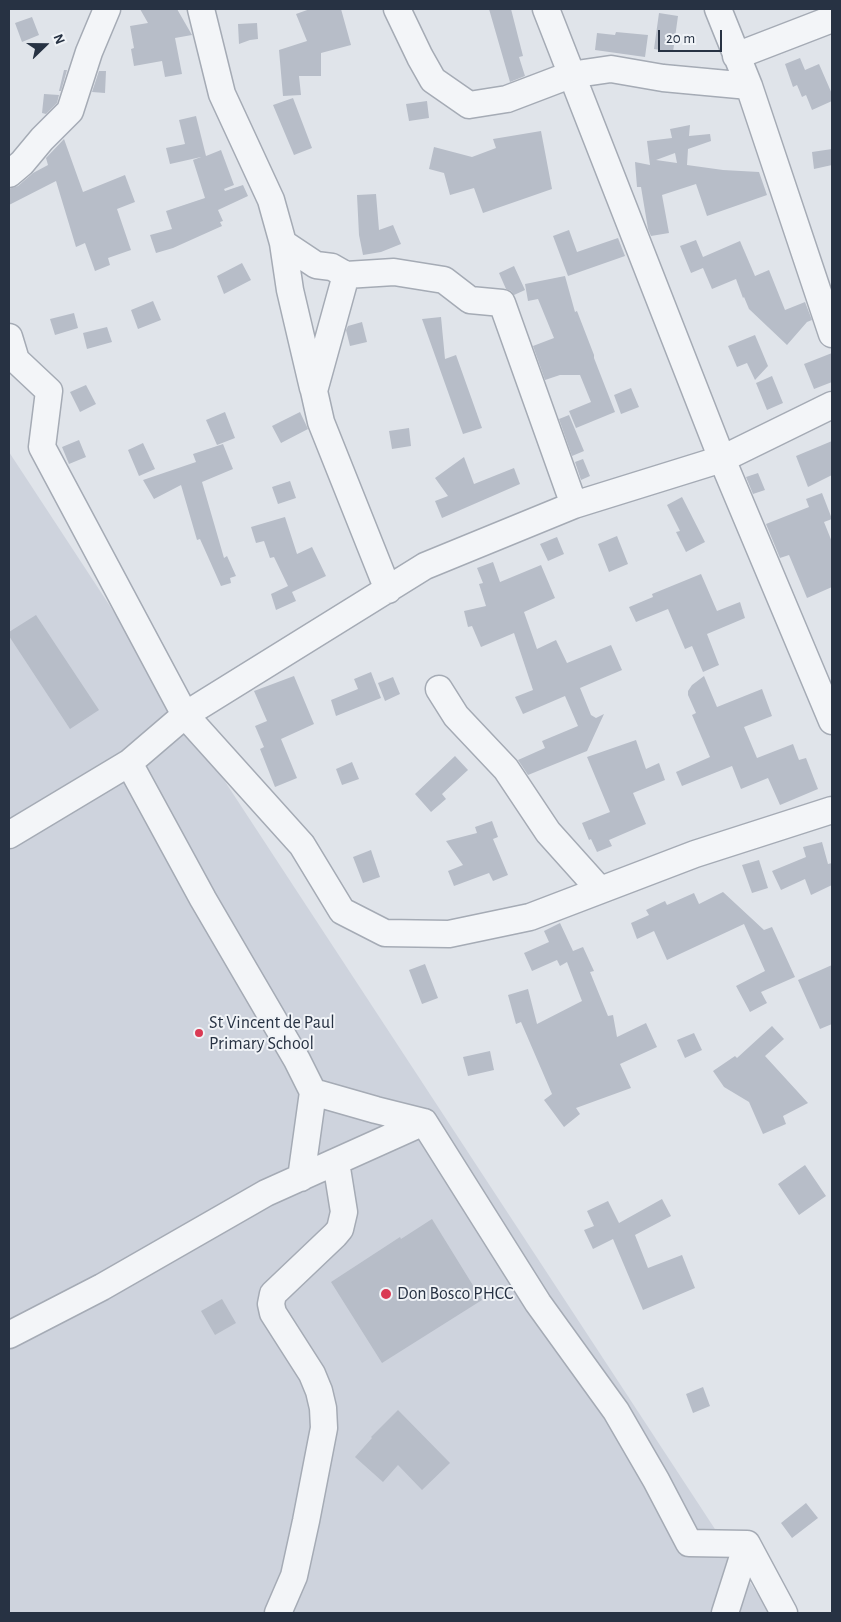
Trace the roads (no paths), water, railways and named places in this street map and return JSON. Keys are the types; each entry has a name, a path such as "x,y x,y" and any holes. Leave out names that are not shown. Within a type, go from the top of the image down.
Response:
{"street":[{"path":"9,174 22,163 42,139 70,111 89,52 107,9"},
{"path":"201,9 222,94 271,200 283,243 290,290 324,430 388,590"},
{"path":"397,9 433,80 468,105 507,99 570,76 611,69 663,78 748,86"},
{"path":"546,9 722,459 832,721"},
{"path":"718,9 748,86 832,334"},
{"path":"736,56 832,19"},
{"path":"283,243 316,265 332,267 346,275 394,272 444,280 470,300 502,303 574,505"},
{"path":"314,391 346,275"},
{"path":"9,337 16,360 49,391 42,447 185,715 302,845 342,911 385,933 449,934 530,917 695,854 832,810"},
{"path":"9,835 128,763 185,715 425,566 574,505 722,459 832,405"},
{"path":"439,689 456,716 506,769 548,832 600,890"},
{"path":"128,763 203,899 297,1060 313,1092 301,1178"},
{"path":"313,1092 424,1122 538,1303 616,1411 656,1480 689,1543 747,1544"},
{"path":"9,1335 102,1287 266,1193 424,1122"},
{"path":"278,1613 294,1576 324,1428 323,1408 312,1374 273,1314 271,1304 273,1294 340,1229 344,1212 336,1162"},
{"path":"725,1613 747,1544"},
{"path":"747,1544 784,1613"}],"place":[{"name":"St Vincent de Paul Primary School","path":"199,1033"},
{"name":"Don Bosco PHCC","path":"386,1294"}]}
